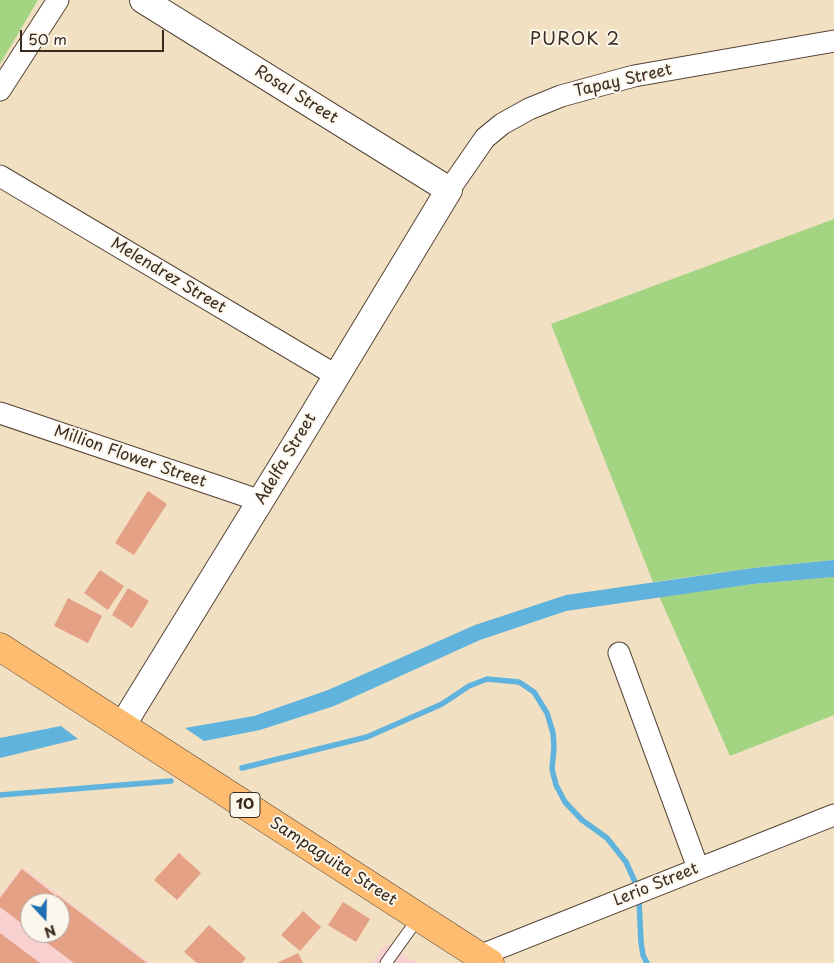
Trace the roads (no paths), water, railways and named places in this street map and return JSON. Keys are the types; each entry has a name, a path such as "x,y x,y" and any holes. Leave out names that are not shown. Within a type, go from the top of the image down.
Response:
{"highway":[{"name":"Sampaguita Street","path":"0,648 484,960"}],"street":[{"path":"0,90 58,0"},
{"name":"Rosal Street","path":"143,0 449,190"},
{"name":"Tapay Street","path":"449,190 485,138 502,124 529,109 561,96 634,76 834,41"},
{"name":"Melendrez Street","path":"0,176 337,376"},
{"name":"Adelfa Street","path":"122,726 449,190"},
{"name":"Million Flower Street","path":"0,413 260,501"},
{"path":"620,653 698,868"},
{"name":"Lerio Street","path":"484,960 698,868 834,815"}],"lane":[{"path":"386,963 419,917"}],"water":[{"path":"834,560 834,577 753,584 566,611 480,640 334,706 260,730 204,741 185,728 254,716 328,690 475,625 566,595 753,568"},
{"path":"61,726 78,739 0,758 0,738"}],"waterway":[{"path":"242,768 367,737 442,704 469,686 487,679 519,682 534,692 547,713 553,733 552,769 556,785 565,802 582,820 607,838 626,862 635,882"},
{"path":"0,795 171,781"},
{"path":"639,900 641,942 643,955 647,963"}],"district":[{"name":"PUROK 2","path":"575,40"}]}
